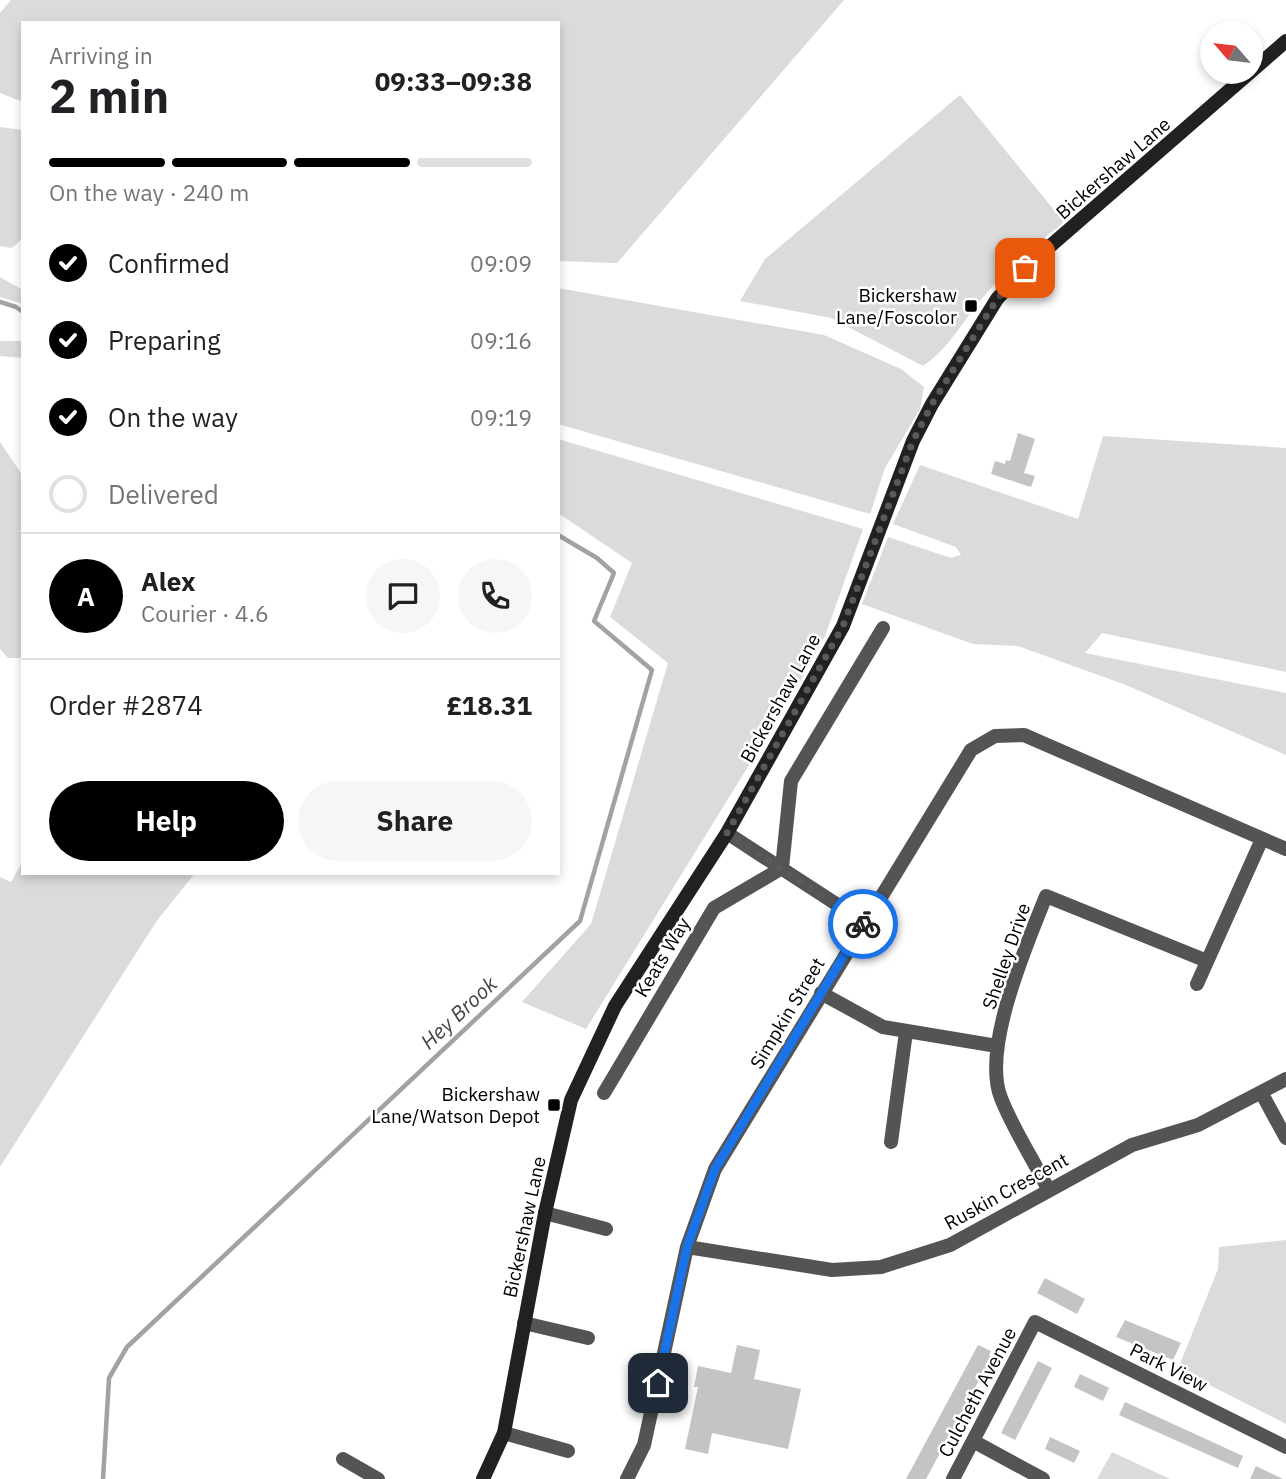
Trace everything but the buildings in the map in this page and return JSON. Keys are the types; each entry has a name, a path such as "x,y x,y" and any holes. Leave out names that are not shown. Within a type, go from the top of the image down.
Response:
{"main road":[{"name":"Bickershaw Lane","path":"483,1479 504,1433 545,1213 571,1100 615,1006 727,833 843,626 913,441 942,386 997,299 1025,268 1286,41"}],"street":[{"path":"782,868 791,781 883,628"},
{"name":"Simpkin Street","path":"627,1479 644,1445 687,1247 715,1169 971,750 995,736 1024,735 1286,849"},
{"path":"727,833 864,922"},
{"path":"1198,984 1262,839"},
{"name":"Keats Way","path":"604,1093 714,908 782,868"},
{"name":"Shelley Drive","path":"1048,1189 1000,1095 997,1046 1015,975 1046,896 1207,961"},
{"path":"821,993 883,1027 997,1046"},
{"path":"891,1142 906,1032"},
{"name":"Ruskin Crescent","path":"687,1247 832,1270 881,1267 950,1245 1132,1145 1198,1125 1262,1094 1286,1079"},
{"path":"1262,1094 1286,1138"},
{"path":"545,1213 606,1229"},
{"name":"Culcheth Avenue","path":"953,1479 1035,1322"},
{"name":"Park View","path":"1035,1322 1286,1447"},
{"path":"524,1323 588,1338"},
{"path":"504,1433 568,1451"},
{"path":"973,1441 1043,1479"},
{"path":"343,1459 379,1479"}],"shaded area":[{"path":"11,0 844,0 617,263 560,261 560,21 21,21 21,101 0,93 0,13"},
{"path":"960,95 1064,222 1003,275 933,359 923,366 831,318 740,301 765,259"},
{"path":"0,127 21,130 21,240 12,248 0,246"},
{"path":"0,277 21,289 21,303 0,297"},
{"path":"560,288 824,335 901,369 924,387 920,409 885,468 870,514 560,425"},
{"path":"0,341 21,341 21,358 0,356"},
{"path":"1103,436 1286,448 1286,672 1102,633 1085,653 1286,693 1286,755 1126,685 1018,646 973,644 862,604 888,537 951,558 961,555 956,547 893,524 920,465 1078,519"},
{"path":"560,440 863,529 825,636 799,684 586,1029 522,1002 591,924 668,663 610,617 632,563 560,514"},
{"path":"0,442 21,473 21,658 8,658 0,649"},
{"path":"21,864 21,875 193,875 156,922 0,1167 0,877 11,882"},
{"path":"1286,1240 1286,1424 1178,1369 1218,1269 1219,1247"},
{"path":"1112,1452 1170,1479 1097,1479"}],"waterway":[{"name":"Hey Brook","path":"0,302 21,311"},
{"name":"Hey Brook","path":"103,1479 109,1378 127,1347 580,921 652,670 594,621 614,573 597,558 560,536"}],"way so far":[{"path":"863,924 864,922 727,833 843,626 913,441 932,404 997,299 1025,268"}],"place":[{"name":"Bickershaw Lane/Foscolor","path":"971,306"},
{"name":"Bickershaw Lane/Watson Depot","path":"554,1105"}],"route":[{"path":"658,1383 687,1247 715,1169 863,924"}]}
